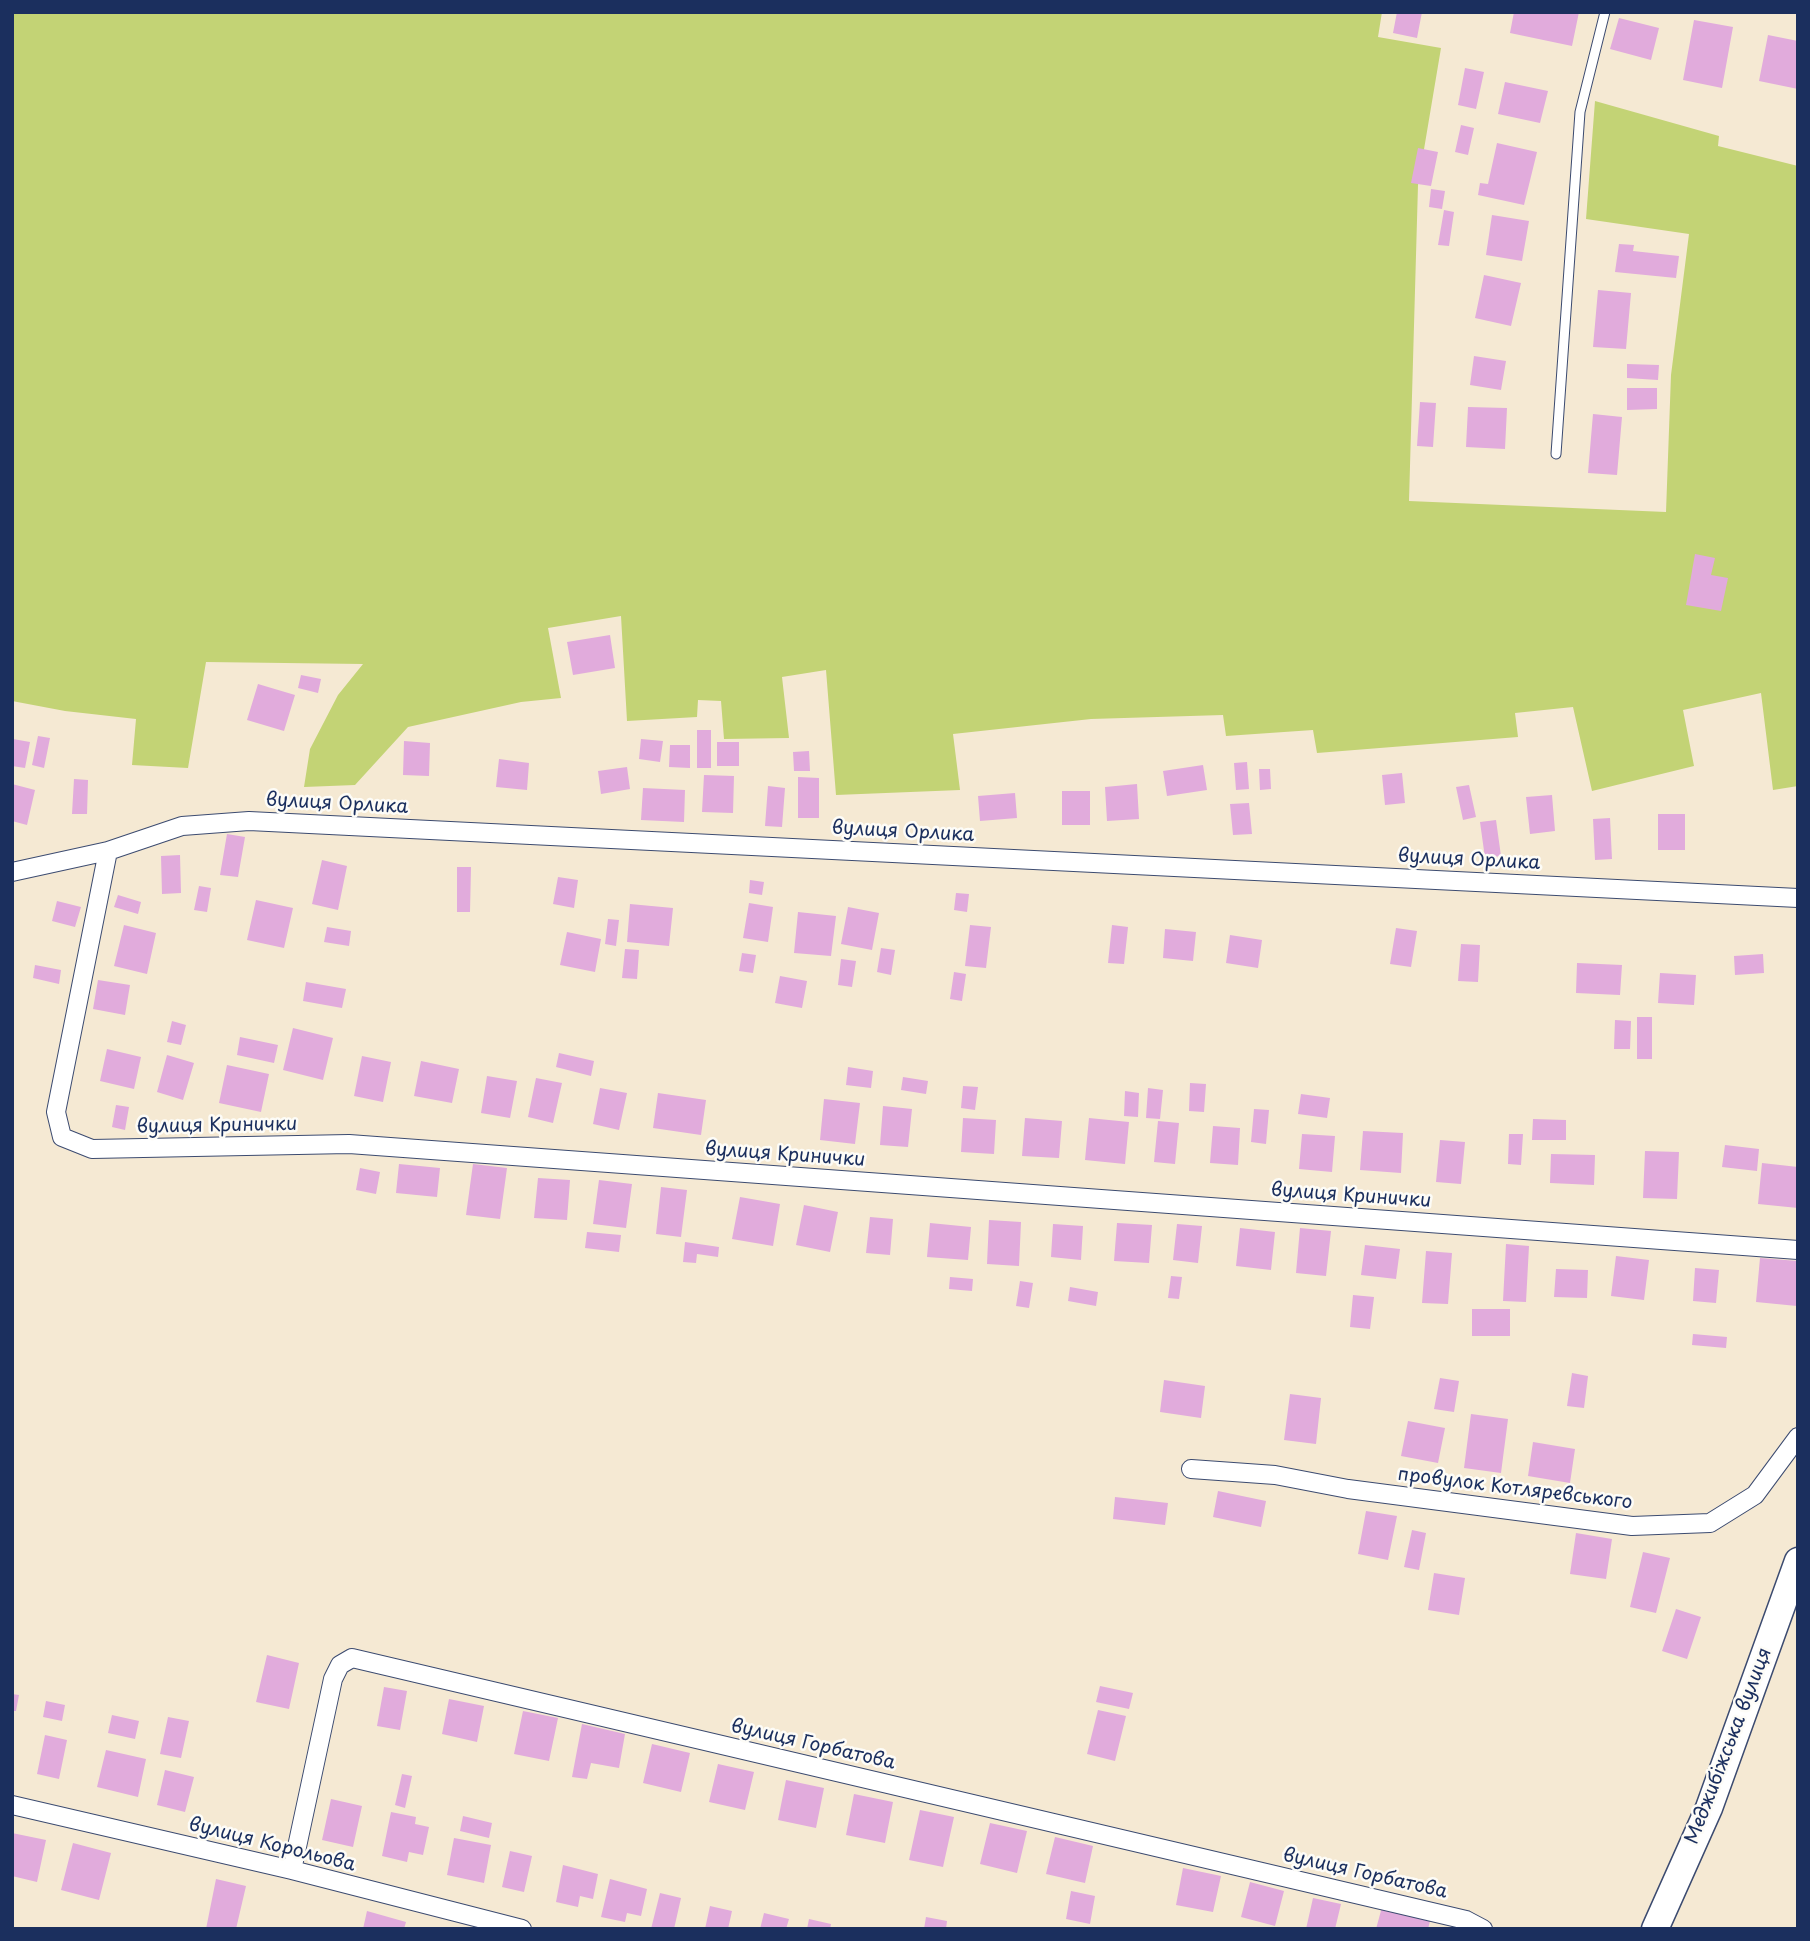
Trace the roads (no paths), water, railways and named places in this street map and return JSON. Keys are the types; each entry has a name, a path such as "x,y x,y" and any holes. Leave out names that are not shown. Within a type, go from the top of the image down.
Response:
{"main road":[{"name":"Меджибіжська вулиця","path":"1655,1929 1709,1808 1798,1561"}],"street":[{"name":"вулиця Орлика","path":"12,872 108,851 182,826 249,821 1798,898"},
{"name":"вулиця Кринички","path":"108,851 56,1112 62,1137 92,1149 349,1144 1798,1250"},
{"name":"провулок Котляревського","path":"1191,1469 1275,1475 1348,1489 1632,1526 1710,1523 1755,1495 1798,1437"},
{"name":"вулиця Горбатова","path":"292,1870 333,1679 340,1665 352,1658 1466,1920 1483,1929"},
{"name":"вулиця Корольова","path":"12,1805 292,1870 522,1929"}],"lane":[{"path":"1556,454 1580,112 1605,12"}]}
